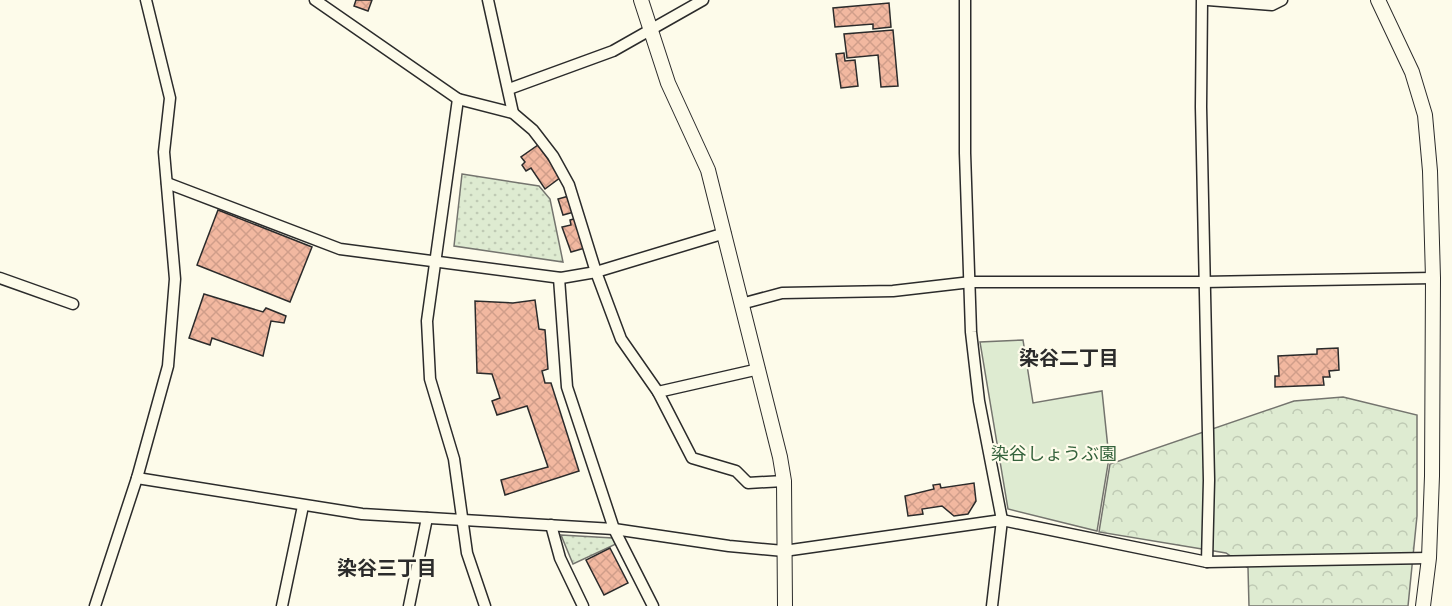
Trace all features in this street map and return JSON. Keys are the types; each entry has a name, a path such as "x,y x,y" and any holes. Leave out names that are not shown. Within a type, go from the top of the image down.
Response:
{"street":[{"path":"95,606 137,478 168,366 175,279 164,152 170,98 146,0"},
{"path":"488,0 513,113"},
{"path":"641,0 668,83 708,170 759,369 784,481 784,606"},
{"path":"509,89 613,51 704,0"},
{"path":"964,0 965,153 971,332 976,382 1002,520 992,606"},
{"path":"1202,0 1203,282 1209,480 1207,562"},
{"path":"1208,0 1272,5 1282,0"},
{"path":"1377,0 1412,72 1425,115 1430,171 1433,278 1429,558 1423,606"},
{"path":"320,1 458,99 513,113 533,130 553,156 569,185 596,272 621,339 658,392 692,458 736,471 748,483 784,481"},
{"path":"458,99 427,321 430,379 454,459 467,553 485,606"},
{"path":"167,183 340,249 437,260 559,278 596,272 725,234"},
{"path":"0,278 73,304"},
{"path":"559,278 567,387 614,529 653,606"},
{"path":"741,304 782,293 893,291 971,282 1203,282 1433,278"},
{"path":"658,392 759,369"},
{"path":"137,478 362,514 614,529 729,546 784,551 1002,520 1207,562 1429,558"},
{"path":"282,606 303,506"},
{"path":"409,606 428,518"},
{"path":"551,525 560,558 583,606"}],"green space":[{"path":"462,174 539,186 550,199 563,262 454,246"},
{"name":"染谷しょうぶ園","path":"1023,340 1033,403 1102,391 1109,458 1097,531 1008,509 980,342"},
{"path":"1343,397 1417,415 1417,516 1408,606 1249,606 1248,568 1226,553 1099,532 1110,464 1294,401"},
{"path":"561,535 613,538 616,544 573,564"}],"building":[{"path":"356,0 372,0 368,11 354,6"},
{"path":"889,3 891,27 873,29 873,24 835,27 833,8"},
{"path":"893,30 898,86 881,87 878,55 847,58 844,34"},
{"path":"844,53 845,61 855,60 858,86 841,88 836,54"},
{"path":"538,145 561,177 545,189 531,168 526,171 522,165 525,162 521,157"},
{"path":"569,196 574,212 563,215 558,199"},
{"path":"218,210 312,247 290,302 197,265"},
{"path":"577,218 585,248 571,252 562,227 571,225 570,220"},
{"path":"204,294 263,312 266,308 286,316 284,323 271,321 263,356 212,338 210,345 189,338"},
{"path":"535,300 539,329 545,330 548,369 542,371 545,383 551,383 579,471 505,495 501,480 548,467 527,406 497,415 492,401 500,398 492,374 477,373 475,301 513,303"},
{"path":"1338,348 1339,370 1329,371 1330,377 1323,377 1324,385 1275,387 1275,376 1279,376 1278,356 1317,354 1317,349"},
{"path":"974,483 976,501 968,514 954,516 942,506 922,509 923,514 908,516 905,496 934,489 933,485 940,484 941,488"},
{"path":"610,548 628,583 604,595 586,560"}],"district":[{"name":"染谷二丁目","path":"1069,358"},
{"name":"染谷三丁目","path":"387,568"}]}
